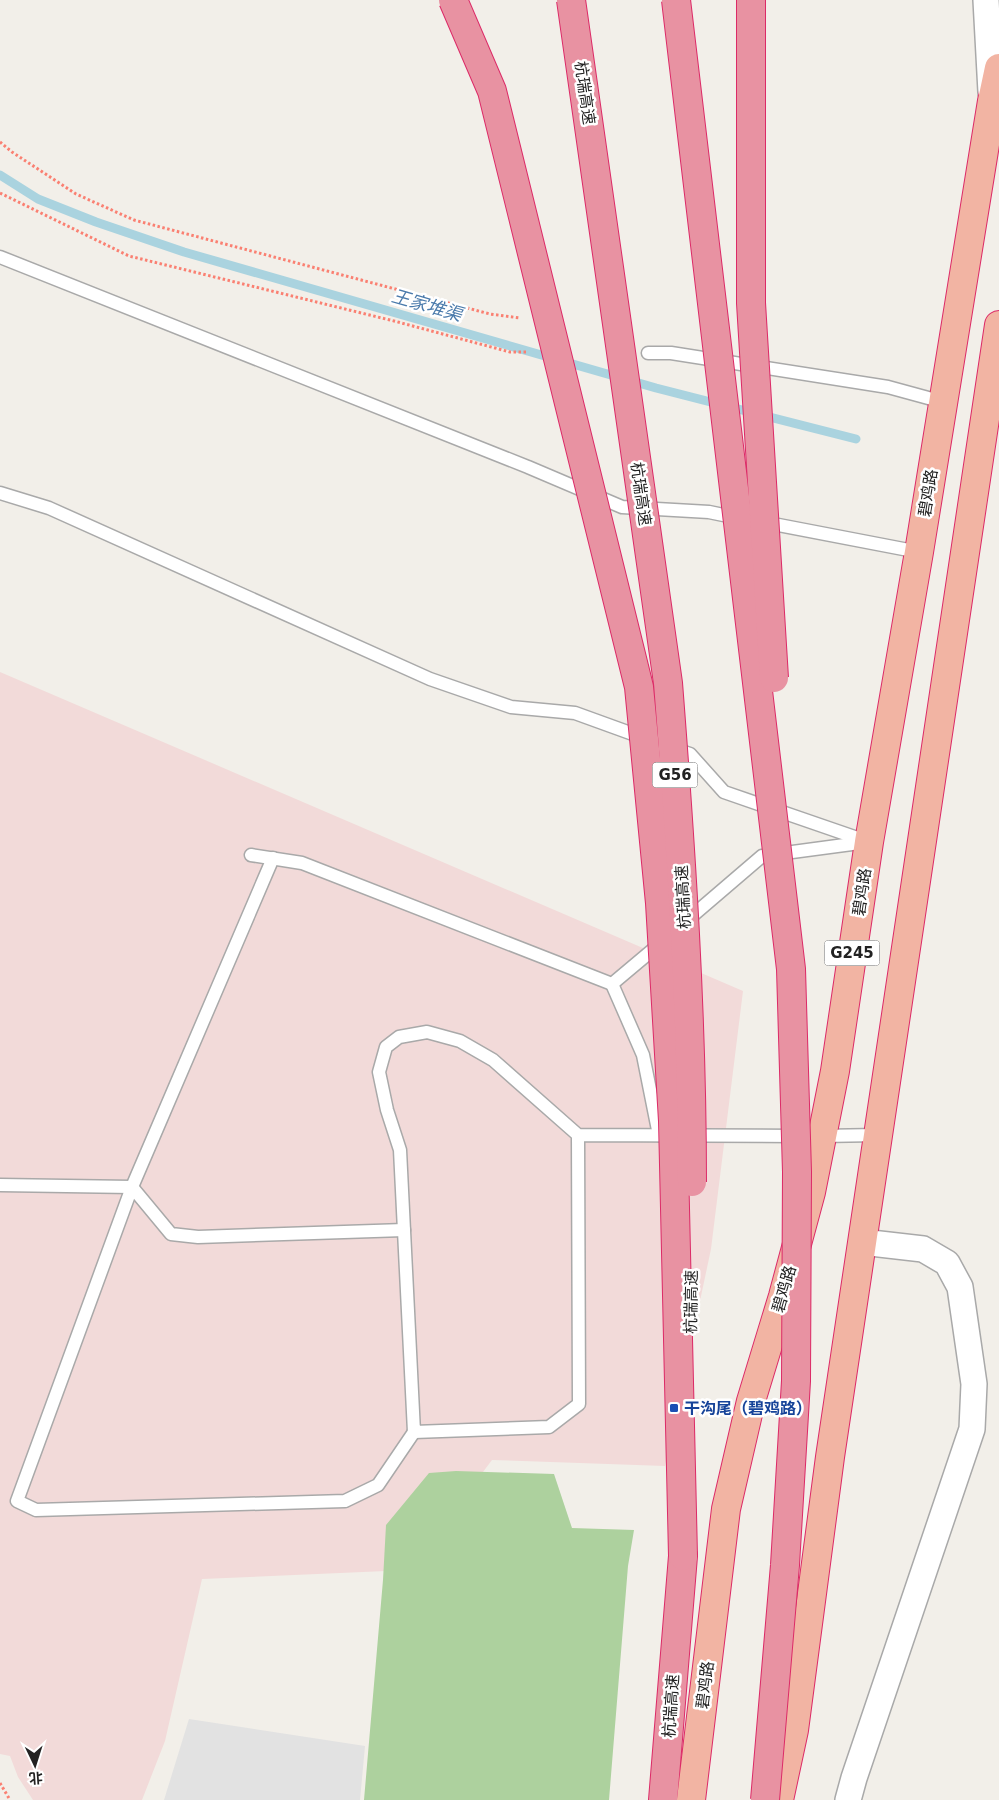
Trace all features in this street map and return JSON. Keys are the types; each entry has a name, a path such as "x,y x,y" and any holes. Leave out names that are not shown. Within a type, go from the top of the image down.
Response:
{"highway":[{"path":"453,0 492,91 639,687 660,903 673,1121 683,1556"},
{"name":"杭瑞高速","path":"571,0 668,683 689,1010 692,1118 690,1338 683,1556 664,1800"},
{"path":"676,0 791,969"},
{"path":"750,0 751,303 791,969 797,1172 796,1381 785,1566 765,1800"},
{"name":"碧鸡路","path":"691,1800 726,1509 751,1401 783,1296 811,1192 835,1071 869,842 999,68"},
{"name":"G245","path":"779,1800 794,1730 830,1457 999,325"}],"street":[{"path":"986,0 992,101"},
{"path":"848,1800 857,1768 972,1429 974,1384 960,1287 947,1262 923,1249 862,1242"}],"lane":[{"path":"0,257 510,460 622,507 709,512 918,552"},
{"path":"648,353 671,352 888,387 943,402"},
{"path":"0,493 49,508 430,679 511,707 575,713 690,754 724,792 869,842"},
{"path":"612,984 762,856 869,842"},
{"path":"251,855 302,863 612,984 643,1055 659,1135"},
{"path":"273,858 132,1187 17,1501 36,1510 345,1501 378,1485 414,1432 400,1150 387,1110 379,1072 386,1047 399,1037 428,1032 460,1041 493,1060 578,1135 878,1135"},
{"path":"414,1432 550,1427 578,1404 578,1135"},
{"path":"0,1185 132,1187 171,1234 198,1238 404,1230"}],"path":[{"path":"0,142 76,194 134,220 490,314 526,318"},
{"path":"0,194 129,256 394,321 510,352"},
{"path":"0,1783 10,1800"}],"shaded area":[{"path":"0,672 743,991 711,1249 665,1466 492,1460 409,1570 202,1579 165,1741 142,1800 33,1800 18,1777 10,1756 0,1754"},
{"path":"189,1719 365,1746 360,1800 164,1800"}],"green space":[{"path":"456,1471 554,1474 572,1528 634,1530 628,1566 609,1800 364,1800 386,1525 429,1473"}],"waterway":[{"name":"王家堆渠","path":"0,175 38,199 96,222 184,252 656,388 856,439"}],"place":[{"name":"干沟尾（碧鸡路）","path":"674,1408"}]}
